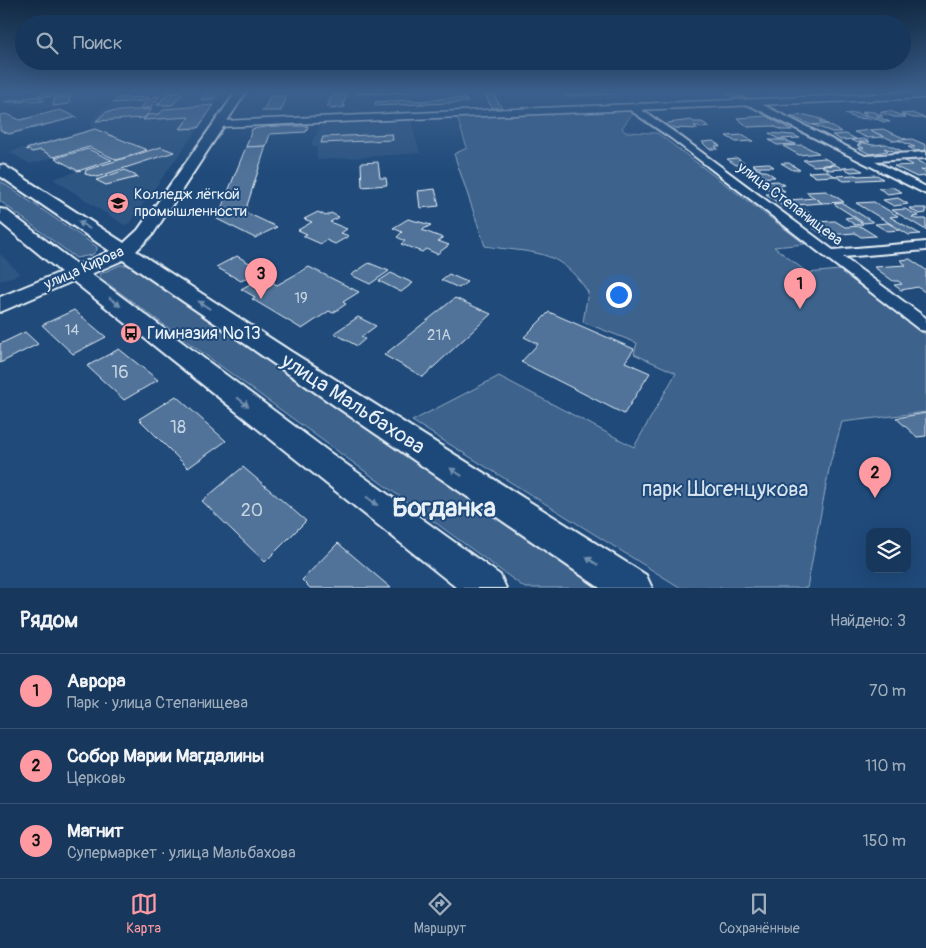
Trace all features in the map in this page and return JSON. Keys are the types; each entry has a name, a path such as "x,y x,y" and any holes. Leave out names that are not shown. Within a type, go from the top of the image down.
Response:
{"main road":[{"name":"улица Кирова","path":"0,305 124,252 144,234 222,119"},
{"name":"улица Мальбахова","path":"0,169 633,588"},
{"path":"0,214 318,461 487,588"}],"street":[{"path":"219,124 337,119"},
{"name":"улица Степанищева","path":"650,119 926,326"},
{"path":"790,119 926,191"},
{"path":"864,159 926,156"},
{"path":"828,254 926,246"}],"shaded area":[{"path":"92,119 204,119 130,223 124,225 53,179 115,159 89,147 30,164 9,152 93,128 90,123"},
{"path":"411,121 420,153 317,160 317,148 311,144 321,125"},
{"path":"0,254 20,274 0,281"}],"green space":[{"name":"парк Шогенцукова","path":"458,119 628,119 622,128 625,132 657,133 805,244 774,247 808,273 839,270 926,335 926,412 842,422 830,464 807,588 681,588 412,421 499,376 634,447 676,373 634,354 637,343 583,322 588,292 577,277 554,259 531,252 485,246 454,154 467,148"},
{"path":"0,181 97,247 97,250 92,255 76,258 0,201"},
{"path":"120,265 128,265 602,588 525,588 100,278 100,274"}],"building":[{"path":"0,119 67,119 9,134 0,130"},
{"path":"98,119 121,119 96,121"},
{"path":"187,119 204,119 198,128 180,129"},
{"path":"739,119 772,119 792,130 782,130 773,126 748,127"},
{"path":"799,119 822,119 825,121 820,121 828,124 811,125"},
{"path":"878,119 890,122 884,122"},
{"path":"691,120 702,122 710,127 701,128 694,126 698,129 674,128 668,123"},
{"path":"827,124 842,132 832,132 813,125"},
{"path":"273,126 308,126 306,132 270,134 266,146 246,147 252,129"},
{"path":"95,129 147,150 117,160 89,147 54,157 41,150 32,152 26,149"},
{"path":"883,129 908,140 894,141 870,130"},
{"path":"870,130 884,137 868,138 854,132"},
{"path":"769,133 793,135 800,138 778,139"},
{"path":"392,134 393,140 321,143 323,137"},
{"path":"846,134 856,139 841,140 832,135"},
{"path":"742,135 753,141 736,142 726,136"},
{"path":"864,139 870,142 859,142 873,145 886,144 902,151 896,152 884,148 888,151 870,154 858,148 864,148 857,145 861,144 851,140"},
{"path":"912,139 926,145 926,150 916,151 908,147 915,147 898,140"},
{"path":"769,140 784,140 796,144 777,145"},
{"path":"713,141 720,146 715,146 718,149 709,149 702,142"},
{"path":"802,145 819,153 799,155 783,146"},
{"path":"266,146 245,212 277,227 255,238 217,219 246,147"},
{"path":"161,147 174,152 97,177 85,174 86,170"},
{"path":"88,149 112,160 78,171 55,158"},
{"path":"737,158 746,164 736,165 727,159"},
{"path":"824,158 835,164 814,166 803,160"},
{"path":"915,160 926,165 926,169 921,170 926,172 926,176 917,177 894,166 913,165 904,161"},
{"path":"378,162 380,178 386,178 387,185 362,187 361,163"},
{"path":"768,163 774,167 757,167 752,164"},
{"path":"781,163 789,163 800,170 793,170"},
{"path":"836,165 843,169 829,170 821,166"},
{"path":"755,167 775,177 755,178 736,168"},
{"path":"855,167 863,171 851,172 843,168"},
{"path":"125,170 138,177 106,185 96,180"},
{"path":"826,171 835,176 816,177 808,172"},
{"path":"877,175 883,179 844,181 835,176"},
{"path":"778,181 785,185 777,186 785,191 772,192 759,182"},
{"path":"892,187 902,192 888,194 878,188"},
{"path":"435,189 439,206 420,208 418,191"},
{"path":"826,191 844,202 822,203 806,192"},
{"path":"780,193 789,200 815,198 822,203 782,206 766,194"},
{"path":"898,198 908,204 894,206 883,200"},
{"path":"874,202 898,216 890,217 920,234 909,235 856,203"},
{"path":"842,203 873,222 864,223 834,204"},
{"path":"801,207 814,216 797,216 787,208"},
{"path":"909,208 926,208 926,213 919,214"},
{"path":"905,209 919,216 912,217 916,219 926,219 926,230 892,210"},
{"path":"318,212 326,216 331,213 339,217 330,222 347,229 341,233 349,236 335,244 326,240 321,244 303,236 307,234 298,230 312,222 304,219"},
{"path":"852,217 863,224 855,225 845,218"},
{"path":"408,219 431,225 422,230 443,238 438,241 449,245 437,254 426,249 422,252 401,244 405,241 397,237 402,232 393,228"},
{"path":"835,221 845,227 860,226 876,236 861,237 855,233 829,235 836,240 831,240 812,227 820,226 814,222"},
{"path":"888,223 900,230 887,231 875,224"},
{"path":"237,256 262,270 241,281 216,267"},
{"path":"910,259 926,270 926,293 918,287 901,290 894,285 902,284 898,281 893,281 874,267 906,265 900,260"},
{"path":"369,263 389,271 370,284 351,275"},
{"path":"309,267 359,292 343,302 346,304 333,313 329,311 302,329 252,299 255,297 241,289 263,277 277,285"},
{"path":"391,273 413,283 401,292 379,281"},
{"path":"449,274 467,282 459,288 441,280"},
{"path":"455,298 491,314 423,377 384,355"},
{"path":"74,310 106,337 73,354 42,325"},
{"path":"549,312 634,349 625,362 650,373 624,414 521,362 538,344 524,337"},
{"path":"358,317 376,326 361,337 365,339 357,346 334,333"},
{"path":"25,332 38,344 0,363 0,344"},
{"path":"119,349 158,380 124,400 87,366"},
{"path":"176,396 226,441 188,468 139,419"},
{"path":"926,413 926,436 917,437 896,418"},
{"path":"243,467 306,521 265,562 202,501"},
{"path":"338,543 391,588 310,588 302,580"}],"place":[{"name":"Колледж лёгкой промышленности","path":"118,203"},
{"name":"Магнит","path":"261,299"},
{"name":"Аврора","path":"800,309"},
{"name":"Гимназия №13","path":"131,333"},
{"name":"Собор Марии Магдалины","path":"875,498"}],"district":[{"name":"Богданка","path":"444,508"}]}
